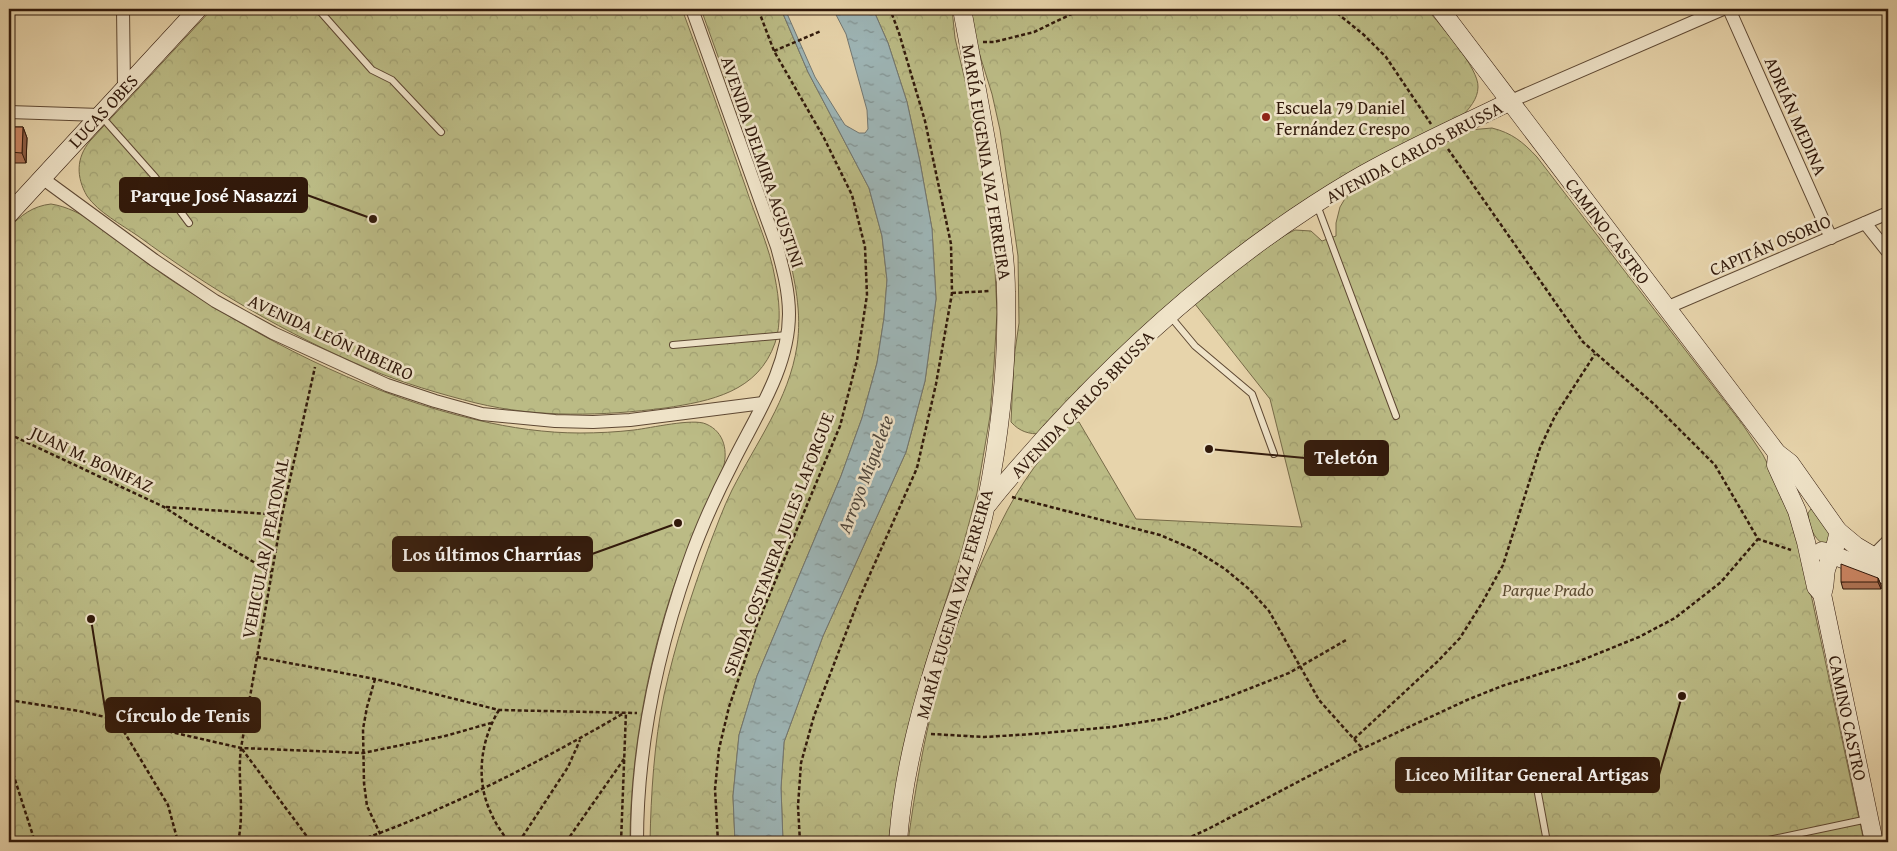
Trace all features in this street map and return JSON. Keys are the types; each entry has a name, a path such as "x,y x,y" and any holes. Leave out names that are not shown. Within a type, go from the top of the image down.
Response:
{"street":[{"path":"123,9 124,89"},
{"name":"LUCAS OBES","path":"9,214 198,9"},
{"name":"AVENIDA DELMIRA AGUSTINI","path":"637,842 640,771 648,714 670,618 688,563 710,509 775,378 787,335 789,315 784,271 777,247 692,9"},
{"name":"MARÍA EUGENIA VAZ FERREIRA","path":"898,842 906,784 916,733 945,633 991,499 1006,346 1006,290 999,221 962,9"},
{"name":"CAMINO CASTRO","path":"1440,9 1777,453 1790,463 1838,531 1838,540 1826,572 1826,585 1822,594"},
{"path":"1511,101 1723,9"},
{"name":"ADRIÁN MEDINA","path":"1729,9 1831,238"},
{"name":"AVENIDA CARLOS BRUSSA","path":"991,499 1080,400 1134,347 1245,254 1316,204 1380,166 1511,101"},
{"path":"9,112 100,115"},
{"name":"AVENIDA LEÓN RIBEIRO","path":"42,178 154,260 215,301 273,333 318,354 387,385 419,396 482,414 555,421 630,420 763,403"},
{"name":"CAPITÁN OSORIO","path":"1666,308 1888,213"},
{"path":"1865,223 1888,252"},
{"name":"CAMINO CASTRO","path":"1777,453 1776,465 1797,511 1816,587 1822,594 1874,842"},
{"path":"1797,511 1803,507 1819,503"},
{"path":"1838,531 1876,563 1888,576"},
{"path":"1876,563 1888,541"},
{"path":"1808,549 1876,563"}],"lane":[{"path":"318,9 372,70 392,80 441,132"},
{"path":"100,115 155,177 189,223"},
{"path":"1316,204 1396,416"},
{"path":"1169,316 1195,346 1252,394 1274,454"},
{"path":"673,345 787,335"},
{"path":"1535,777 1547,842"},
{"path":"1760,842 1869,819"}],"path":[{"name":"SENDA COSTANERA JULES LAFORGUE","path":"718,842 715,789 719,749 729,707 756,627 840,426 857,360 868,294 865,247 852,195 824,138 774,51 758,9"},
{"path":"800,842 798,806 801,763 814,716 859,599 917,468 936,384 952,293 951,244 925,121 890,9"},
{"path":"969,43 994,42 1034,32 1082,9"},
{"path":"1332,9 1364,34 1386,57 1583,342 1655,405 1715,466 1758,539 1808,549"},
{"path":"774,51 822,31"},
{"path":"952,293 1006,290"},
{"name":"VEHICULAR/ PEATONAL","path":"238,842 242,824 239,764 241,748 282,515 318,354"},
{"path":"1354,739 1460,638 1503,565 1540,448 1555,416 1595,354"},
{"name":"JUAN M. BONIFAZ","path":"9,434 164,507 272,573"},
{"path":"991,499 1160,536 1195,550 1226,569 1249,589 1269,611 1319,700 1363,749"},
{"name":"JUAN M. BONIFAZ","path":"164,507 282,515"},
{"path":"1180,842 1363,749 1467,700 1502,686 1577,662 1639,637 1675,618 1721,582 1758,539"},
{"path":"916,733 984,737 1112,727 1167,718 1289,673 1346,640"},
{"path":"257,657 375,679 499,710 648,714"},
{"path":"375,679 363,729 363,752 367,806 384,842"},
{"path":"9,700 79,711 241,748 363,752 445,736 491,723"},
{"path":"499,710 491,723 484,747 481,770 482,790 491,815 508,842"},
{"path":"355,842 379,834 482,790 626,712"},
{"path":"621,842 626,712"},
{"path":"117,720 168,805 178,842"},
{"path":"519,842 568,767 581,738"},
{"path":"241,748 311,842"},
{"path":"566,842 624,758"},
{"path":"9,760 35,842"},
{"path":"9,784 14,776"}],"green space":[{"path":"212,9 682,9 773,267 778,294 779,319 775,343 767,360 757,373 745,383 731,391 699,402 618,413 570,414 523,411 462,400 382,374 278,326 221,292 97,207 83,189 79,175 80,161 85,147"},
{"path":"701,9 781,9 808,72 869,188 882,236 887,280 884,318 877,363 862,418 841,476 757,676 739,735 733,796 735,842 650,842 655,750 664,695 678,639 702,564 717,525 732,490 771,420 787,384 797,346 799,321 793,273 787,249"},
{"path":"873,9 952,9 955,38 976,127 994,250 997,312 990,416 977,493 960,557 925,665 907,734 888,842 783,842 781,788 784,742 823,636 906,452 925,381 936,299 932,229 907,102 888,43"},
{"path":"970,9 1427,9 1466,58 1477,79 1478,91 1472,104 1461,117 1316,197 1041,434 1033,434 1021,430 1011,422 1014,358 1019,323 1018,256 1000,130 992,94 978,49"},
{"name":"Parque Prado","path":"1492,128 1517,139 1537,157 1743,425 1763,455 1789,506 1809,585 1864,842 908,842 928,725 961,612 976,575 1011,503 1029,475 1065,428 1069,424 1079,422 1136,519 1302,527 1270,399 1195,304 1243,265 1295,230 1311,231 1322,241 1336,236 1336,223 1340,207 1346,197 1388,170 1469,130"},
{"path":"51,204 74,211 85,217 168,278 257,332 328,368 402,398 477,420 541,431 567,433 607,432 700,422 717,432 724,443 725,449 723,469 682,564 660,630 651,665 638,737 631,808 630,842 9,842 9,228 28,212"},
{"path":"1815,508 1827,521 1832,542 1824,545 1814,535 1809,523 1808,513 1811,509"}],"water":[{"name":"Arroyo Miguelete","path":"781,9 785,9 815,77 845,125 859,133 865,133 868,129 867,110 846,34 833,9 873,9 888,43 907,102 932,229 936,299 925,381 906,452 823,636 784,742 781,788 783,842 735,842 733,796 739,735 757,676 841,476 862,418 877,363 884,318 887,280 882,236 869,188 808,72"}],"building":[{"path":"9,127 23,127 22,153 9,152"},
{"path":"1841,564 1878,578 1878,582 1841,582"}],"place":[{"name":"Escuela 79 Daniel Fernández Crespo","path":"1266,117"},
{"name":"Parque José Nasazzi","path":"373,219"},
{"name":"Teletón","path":"1209,449"},
{"name":"Los últimos Charrúas","path":"678,523"},
{"name":"Círculo de Tenis","path":"91,619"},
{"name":"Liceo Militar General Artigas","path":"1682,696"}]}
